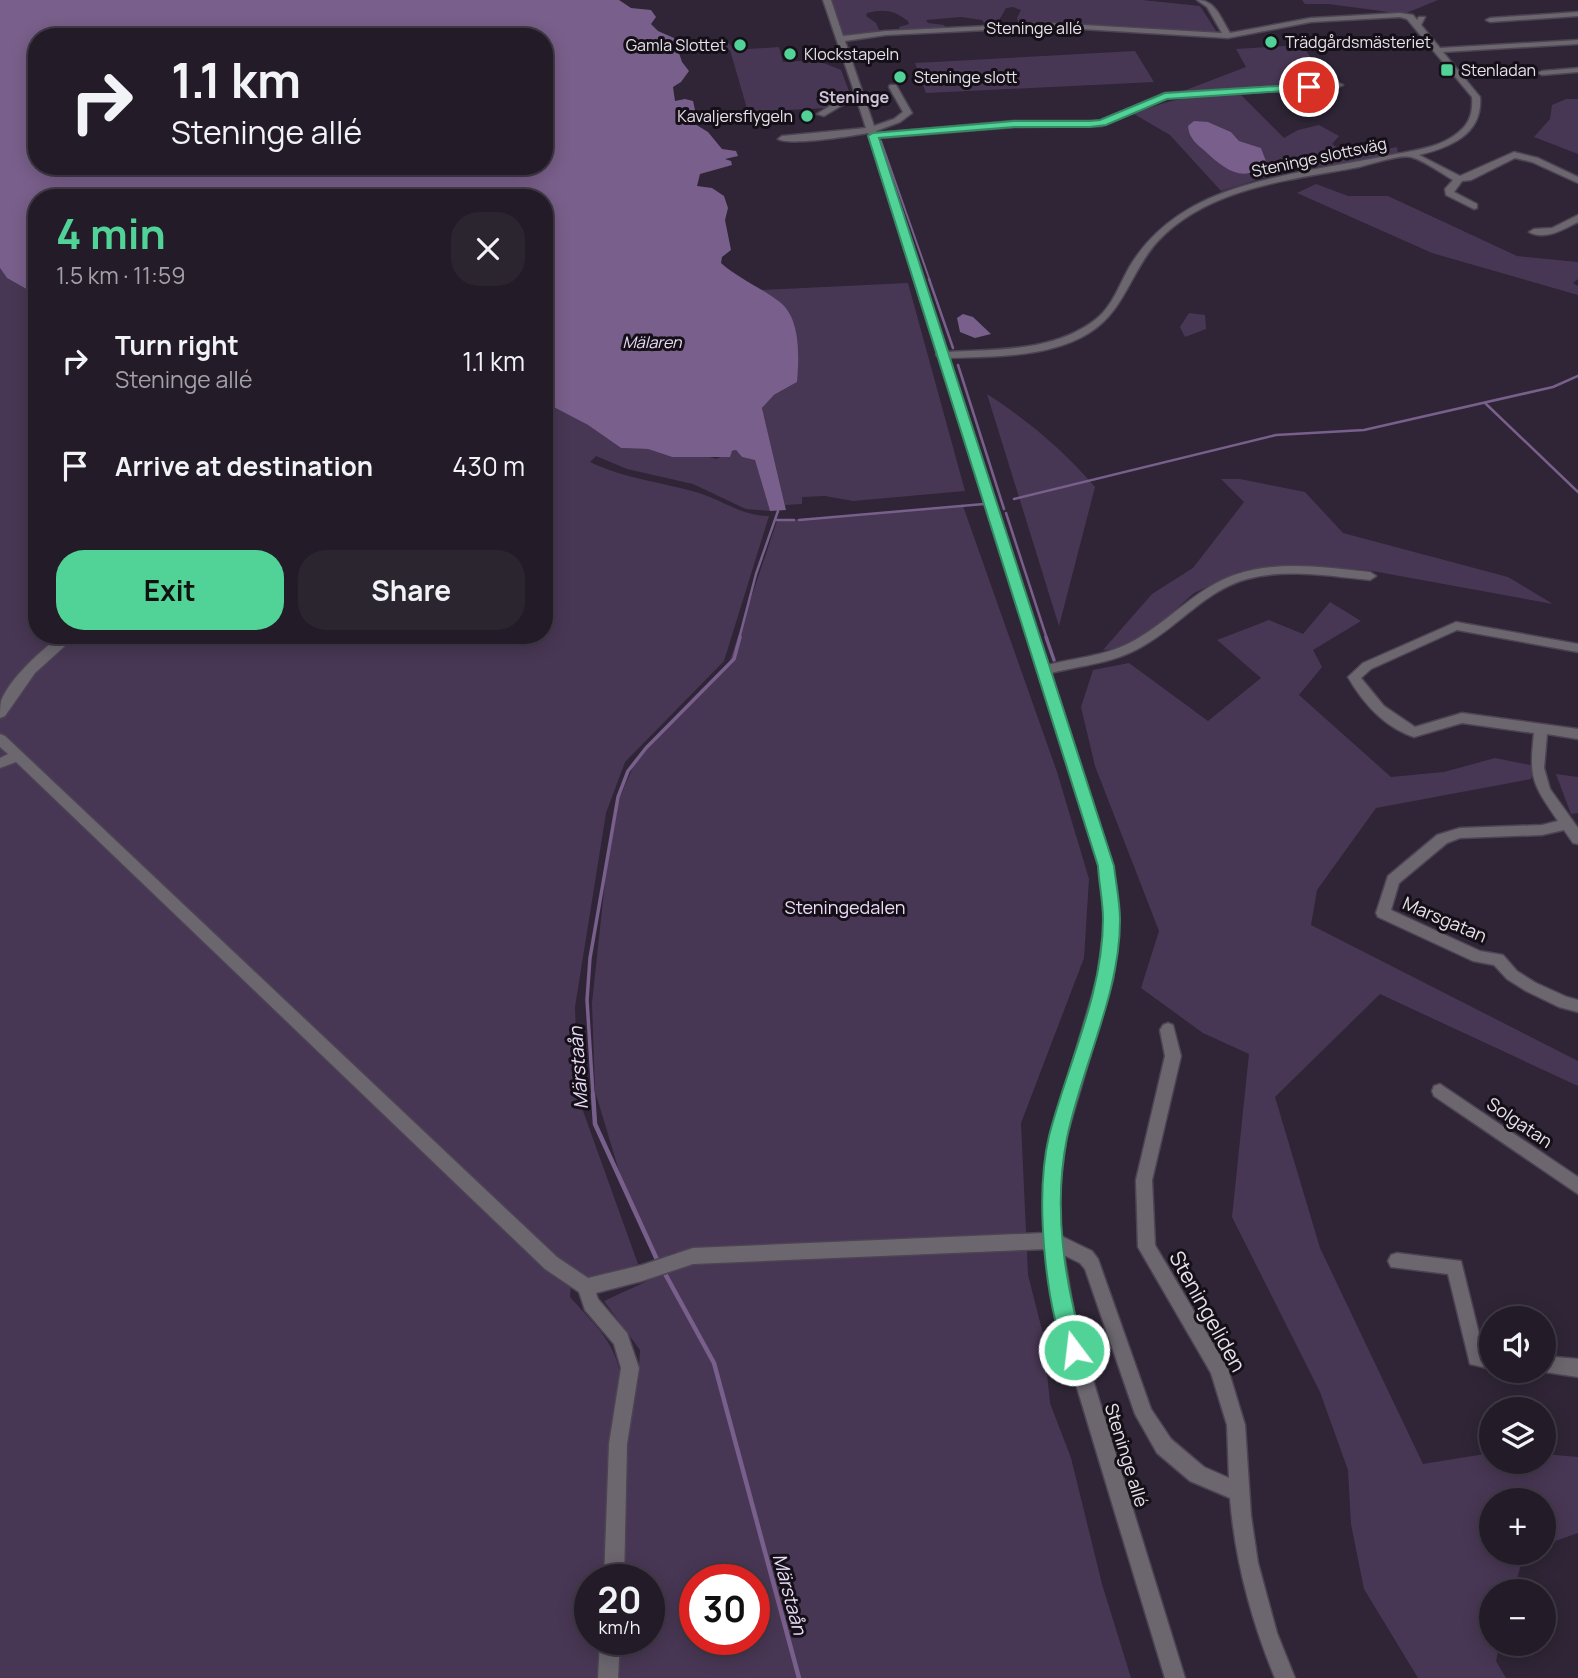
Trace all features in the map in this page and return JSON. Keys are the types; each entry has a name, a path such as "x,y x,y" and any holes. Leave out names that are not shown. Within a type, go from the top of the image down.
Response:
{"street":[{"name":"Steninge allé","path":"828,0 1106,866 1112,920 1105,979 1058,1138 1051,1194 1053,1241 1067,1325 1175,1678"},
{"path":"1201,0 1210,6 1228,36"},
{"path":"1490,20 1578,14"},
{"name":"Steninge slottsväg","path":"941,355 1029,349 1066,340 1098,323 1115,306 1134,268 1155,239 1186,213 1214,200 1284,178 1410,153 1457,138 1473,124 1478,109 1476,97 1469,85 1419,22 1410,17 1400,15 1299,23 1303,29 1295,34 1228,36"},
{"name":"Steninge allé","path":"839,39 886,33 1049,25 1228,36"},
{"path":"1439,50 1578,42"},
{"path":"1542,73 1578,70"},
{"path":"782,139 1014,124 1102,123 1165,96 1339,85"},
{"path":"872,132 895,123 908,113 893,88"},
{"path":"821,114 858,93"},
{"path":"1410,153 1459,179 1468,178 1514,155 1535,160 1578,180"},
{"path":"1459,179 1449,194 1474,206"},
{"path":"1534,232 1554,231 1578,218"},
{"path":"1044,670 1124,652 1160,631 1199,596 1242,577 1286,569 1370,576"},
{"path":"1578,648 1456,626 1367,666 1354,677 1362,690 1394,724 1414,733 1462,718 1578,734"},
{"path":"0,713 15,687 39,658 58,644"},
{"path":"1541,729 1537,768 1544,790 1578,839"},
{"path":"0,739 551,1263 586,1287 591,1304 621,1339 630,1368 618,1444 614,1564"},
{"path":"0,763 17,756"},
{"name":"Marsgatan","path":"1567,824 1542,830 1460,833 1442,839 1393,880 1383,913 1478,957 1498,959 1512,975 1531,987 1564,1003 1578,1006"},
{"name":"Steningeliden","path":"1168,1030 1173,1056 1144,1180 1146,1247 1219,1369 1236,1425 1241,1520 1253,1584 1285,1678"},
{"name":"Solgatan","path":"1440,1091 1578,1186"},
{"path":"586,1287 642,1273 678,1259 1053,1241 1086,1257 1092,1265 1144,1414 1164,1446 1197,1474 1239,1492"},
{"path":"1397,1261 1455,1267 1479,1343"},
{"path":"1556,1366 1578,1368"},
{"path":"608,1678 609,1655"}],"green space":[{"path":"831,0 1142,0 1200,6 1218,34 1019,25 1017,18 1021,10 1013,7 1006,8 996,26 986,26 982,20 961,17 926,20 946,28 900,31 899,27 909,24 898,15 884,11 867,13 866,16 876,23 880,32 843,36"},
{"path":"1302,0 1438,0 1404,14 1328,4 1305,4"},
{"path":"727,40 734,50 779,47 783,62 816,60 841,70 850,94 827,108 748,112 730,50 711,51 709,41"},
{"path":"1302,45 1331,85 1178,93 1246,67 1236,49"},
{"path":"1135,51 1154,82 926,93 915,63"},
{"path":"1240,94 1284,138 1298,130 1319,125 1339,136 1332,144 1350,156 1397,147 1398,154 1279,173 1221,191 1170,135 1134,114 1174,100","holes":["1208,122 1231,132 1239,141 1261,148 1266,161 1258,169"]},
{"path":"1566,99 1578,99 1578,154 1534,137 1550,119 1552,105"},
{"path":"1316,184 1348,196 1388,196 1517,256 1578,262 1578,279 1573,283 1578,286 1578,295 1432,253 1297,193"},
{"name":"Steningedalen","path":"0,268 7,278 28,290 28,644 553,644 553,407 588,425 621,448 648,449 672,457 703,455 716,459 736,450 742,457 755,459 770,511 746,509 693,484 627,469 596,456 590,462 630,476 699,493 750,514 769,516 724,661 625,762 606,813 575,1007 578,1097 638,1264 590,1280 572,1272 570,1297 604,1336 615,1356 622,1383 638,1384 640,1350 604,1301 680,1266 675,1252 657,1260 625,1191 595,1091 592,1003 616,806 636,760 729,663 777,521 963,506 1057,772 1089,879 1084,958 1021,1123 1028,1275 1043,1334 1050,1403 1071,1458 1102,1584 1131,1678 0,1678"},
{"path":"908,283 965,491 853,501 825,496 802,497 802,504 785,505 762,408 773,396 797,382 783,305 760,290"},
{"path":"1189,313 1205,315 1206,329 1185,337 1180,327"},
{"path":"987,394 1045,437 1095,487 1059,626"},
{"path":"1221,479 1240,479 1305,492 1343,533 1508,577 1553,604 1367,570 1283,565 1238,572 1194,593 1155,628 1120,648 1103,650 1152,594 1193,568 1244,502"},
{"path":"1330,602 1361,621 1313,650 1322,667 1299,695 1391,777 1444,772 1495,758 1535,766 1531,779 1376,808 1317,890 1311,925 1578,1061 1578,1086 1380,994 1275,1097 1320,1248 1423,1464 1479,1455 1479,1474 1556,1474 1556,1455 1578,1457 1578,1533 1556,1541 1556,1488 1479,1488 1479,1565 1521,1565 1517,1579 1479,1579 1479,1656 1497,1656 1496,1661 1506,1678 1418,1678 1364,1589 1351,1524 1348,1470 1320,1392 1232,1217 1249,1054 1203,1033 1141,988 1159,931 1095,766 1081,707 1093,670 1129,663 1208,721 1261,678 1217,640 1269,620 1303,634"},
{"path":"1556,774 1578,777 1578,813 1571,814"}],"water":[{"name":"Mälaren","path":"0,0 619,0 631,8 651,10 656,17 651,24 658,31 674,38 682,62 689,71 681,82 673,87 675,101 693,101 695,110 690,121 708,132 722,149 736,151 738,156 725,159 731,161 732,165 700,174 697,186 712,188 724,196 728,208 725,220 731,250 722,257 721,263 781,303 792,319 797,340 797,382 774,395 762,408 786,510 770,511 755,460 742,457 736,450 732,451 730,457 672,457 648,449 621,448 588,425 553,407 553,189 28,189 28,290 7,278 0,268"},
{"path":"1194,121 1208,122 1231,132 1239,141 1261,148 1266,161 1251,173 1243,174 1228,169 1192,138 1188,126"},
{"path":"963,314 973,317 991,334 975,338 960,332 957,318"}],"waterway":[{"path":"881,141 930,281"},
{"path":"929,279 953,348"},
{"path":"958,365 1004,509"},
{"path":"1014,499 1276,435 1364,430 1553,387 1578,376"},
{"path":"1485,403 1578,492"},
{"path":"799,520 984,504"},
{"name":"Märstaån","path":"739,639 756,574 778,511"},
{"path":"1006,513 1047,639"},
{"path":"776,520 794,520"},
{"name":"Märstaån","path":"593,1095 587,1000 590,958 618,797 628,771 646,748 734,659 740,637"},
{"path":"1046,637 1054,660"},
{"name":"Märstaån","path":"593,1094 595,1124 659,1264"},
{"name":"Märstaån","path":"663,1270 714,1363 799,1678"}],"place":[{"name":"Trädgårdsmästeriet","path":"1271,42"},
{"name":"Gamla Slottet","path":"740,45"},
{"name":"Klockstapeln","path":"790,54"},
{"name":"Stenladan","path":"1447,70"},
{"name":"Steninge slott","path":"900,77"},
{"name":"Kavaljersflygeln","path":"807,116"}],"district":[{"name":"Steninge","path":"854,97"}],"route":[{"path":"1074,1350 1067,1325 1053,1241 1051,1194 1058,1138 1105,979 1112,920 1106,866 873,136 893,132 1014,124 1102,123 1165,96 1309,87"}]}
